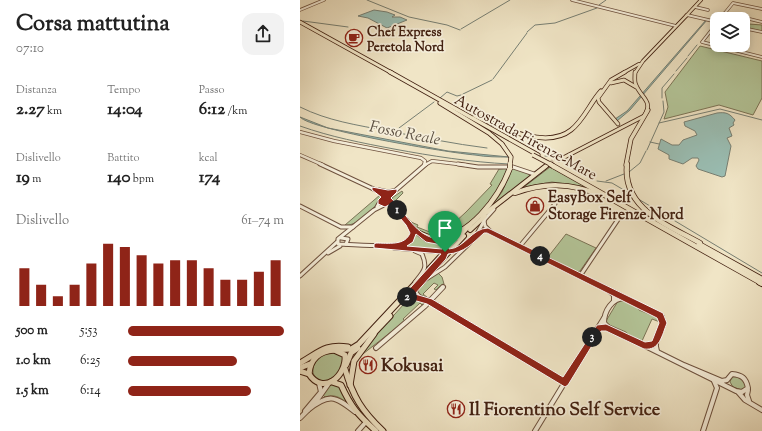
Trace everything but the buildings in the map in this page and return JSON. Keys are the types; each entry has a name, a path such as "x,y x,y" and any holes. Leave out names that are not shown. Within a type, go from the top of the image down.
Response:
{"highway":[{"name":"Autostrada Firenze-Mare","path":"300,23 762,283"},
{"path":"435,99 505,128 529,136 547,138 561,135 571,130 601,91"},
{"path":"418,233 430,238 444,238 455,234 485,209 506,181 511,167 510,157 502,144 489,133 435,99"},
{"path":"648,110 646,116 632,137 629,148 626,181 630,192 637,202 655,216 719,255"},
{"name":"Autostrada Firenze-Mare","path":"551,165 762,279"},
{"path":"515,193 540,184 568,184 599,195 652,221"},
{"path":"446,252 466,226"}],"main road":[{"path":"688,14 700,0"},
{"path":"638,89 634,75 643,61 700,0"},
{"path":"636,121 625,125 618,124 598,101 601,91 614,78 643,61"},
{"path":"606,86 616,81 623,80 632,83 648,103 648,110 643,117 636,121 558,159 615,130 618,124"},
{"path":"300,368 310,364 320,354 332,350 353,348 364,339 405,297 478,218 536,174 551,165"},
{"path":"350,389 351,373 354,361 364,346 405,297 418,285 446,252 476,224 551,165"},
{"path":"310,364 309,374 312,380 319,384 331,382 339,377 346,367 351,353 380,327"},
{"path":"300,363 328,347 353,346 364,339"},
{"path":"332,350 344,353 350,389 360,407 383,431"},
{"path":"300,371 309,374"},
{"path":"331,382 341,385 357,414 376,431"}],"street":[{"path":"300,10 324,0"},
{"path":"572,0 676,26"},
{"path":"726,12 734,3 762,9"},
{"path":"695,7 708,10"},
{"path":"688,14 710,20"},
{"path":"750,19 762,22"},
{"path":"750,29 762,32"},
{"path":"710,31 702,41 710,43"},
{"path":"746,52 762,56"},
{"path":"300,132 334,142 421,158 425,161 422,166"},
{"path":"300,156 383,194 418,233 425,238 444,242 446,252"},
{"path":"300,276 337,241 374,210 380,202 422,166 434,161 478,167 511,167 521,169 530,174 536,174"},
{"path":"374,189 388,192 395,190"},
{"path":"374,210 390,201"},
{"path":"380,202 384,205"},
{"path":"520,246 555,204"},
{"path":"300,206 341,227 345,231 342,237"},
{"path":"476,236 484,221 494,209"},
{"path":"580,276 619,218"},
{"path":"484,221 485,226 491,232"},
{"path":"341,227 350,227 359,223"},
{"path":"337,241 338,244 343,245 398,246 408,242 412,238 413,233 409,224"},
{"path":"318,260 334,249 347,243 355,226"},
{"path":"421,298 415,293 418,285 445,266 484,230 520,246 660,316 663,323 655,342 655,348 657,351"},
{"path":"342,237 348,239"},
{"path":"376,246 446,252 458,250 467,245"},
{"path":"405,297 425,269 426,263 422,254 408,249"},
{"path":"376,348 430,301 443,287"},
{"path":"607,289 614,295 613,303"},
{"path":"405,297 412,296 430,301 565,382"},
{"path":"535,431 613,303 618,298 625,298"},
{"path":"605,317 604,323 609,328"},
{"path":"596,330 602,326 609,328 733,389 744,392 748,386"},
{"path":"644,346 651,346 655,342"},
{"path":"684,365 720,381 726,381 732,374 739,374 746,380 748,386 747,396 751,403"},
{"path":"728,379 728,383 745,400 762,410"},
{"path":"704,431 717,388 716,383 713,380"},
{"path":"308,410 331,382"},
{"path":"300,417 321,392 322,388 319,384"},
{"path":"717,388 726,386"},
{"path":"300,417 321,401 333,397 340,400 357,414"},
{"path":"358,431 366,422"}],"green space":[{"path":"750,24 762,25 762,32 750,29"},
{"path":"700,46 710,48 710,52 725,52 762,61 762,98 753,115 719,105 664,119 668,107 665,92"},
{"path":"550,167 587,187 552,182 524,187"},
{"path":"509,168 505,180 499,190 481,212 457,230 445,236 432,238 421,234 392,202 392,198 402,191 403,193 394,202 411,222 418,225 417,227 440,236 492,185 490,184 499,169"},
{"path":"512,168 522,170 531,176 492,205 502,192"},
{"path":"380,195 382,198 366,215 353,224 345,225"},
{"path":"414,232 425,241 442,243 444,246 438,250 396,247 410,242"},
{"path":"566,234 596,248 580,271 577,272 548,257"},
{"path":"438,273 442,277 444,284 436,290 434,289 438,285 434,283 423,294 428,298 419,294 417,291 419,286"},
{"path":"414,298 424,303 422,305 420,303 403,319 405,321 359,357 365,347 404,304 408,300"},
{"path":"620,299 638,308 639,310 659,318 660,322 652,319 642,341 607,324 606,321"},
{"path":"331,351 344,357 344,368 332,378 320,381 313,373 314,365 318,359"},
{"path":"732,376 740,376 746,387 742,390 733,387 730,382"},
{"path":"334,384 340,386 348,402 347,403 337,397 325,397 323,395 330,385"}],"water":[{"path":"374,10 387,12 395,15 392,17 400,17 407,20 387,28 368,18 358,16"},
{"path":"706,20 630,110 617,121 615,119 627,111"},
{"path":"717,113 727,114 735,120 733,123 734,125 729,128 732,136 727,138 731,146 725,176 722,177 698,169 696,166 699,160 698,158 692,158 683,164 669,159 669,155 658,149 661,139 672,145 679,145 683,140 697,135 695,131 685,126 684,122"},
{"path":"300,117 328,128 310,122"},
{"path":"328,128 448,151 509,157 483,156 439,150 382,140"}],"waterway":[{"path":"367,0 409,17 447,25 460,30"},
{"path":"461,29 510,0"},
{"path":"599,5 606,0"},
{"path":"527,32 535,25 555,23 597,8"},
{"path":"303,21 348,27"},
{"path":"493,79 527,33"},
{"path":"688,56 697,45"},
{"path":"676,71 687,58"},
{"path":"662,98 662,88 674,74"},
{"path":"463,94 492,80"},
{"path":"440,98 447,92 457,96 461,95"},
{"path":"659,123 664,112 663,101"},
{"path":"399,128 434,102"},
{"path":"300,107 321,116 354,124 487,148"},
{"path":"659,123 720,109 762,120"},
{"path":"651,142 659,123"},
{"path":"300,126 335,137 394,149 480,162 509,164"},
{"path":"647,150 651,142"},
{"path":"651,142 659,144"},
{"path":"629,172 640,163 646,151"},
{"name":"Fosso Reale","path":"545,156 551,156"},
{"path":"606,181 624,174"},
{"path":"597,181 612,183 629,193"},
{"path":"640,200 762,273"}],"tunnel":[{"path":"547,165 556,158"}],"place":[{"name":"Chef Express Peretola Nord","path":"354,38"},
{"name":"EasyBox Self Storage Firenze Nord","path":"535,206"},
{"name":"Kokusai","path":"368,365"},
{"name":"Il Fiorentino Self Service","path":"456,409"}],"route":[{"path":"445,252 444,242 429,240 422,237 388,198 385,198 383,194 374,189 385,192 395,190 389,196 385,198 384,198 381,200 380,203 385,204 390,201 409,224 413,233 411,240 403,245 376,246 445,252 444,257 404,300 413,296 430,301 565,382 596,330 600,327 604,326 644,346 652,346 655,343 663,323 660,316 623,296 485,230 462,248 445,252"}]}
